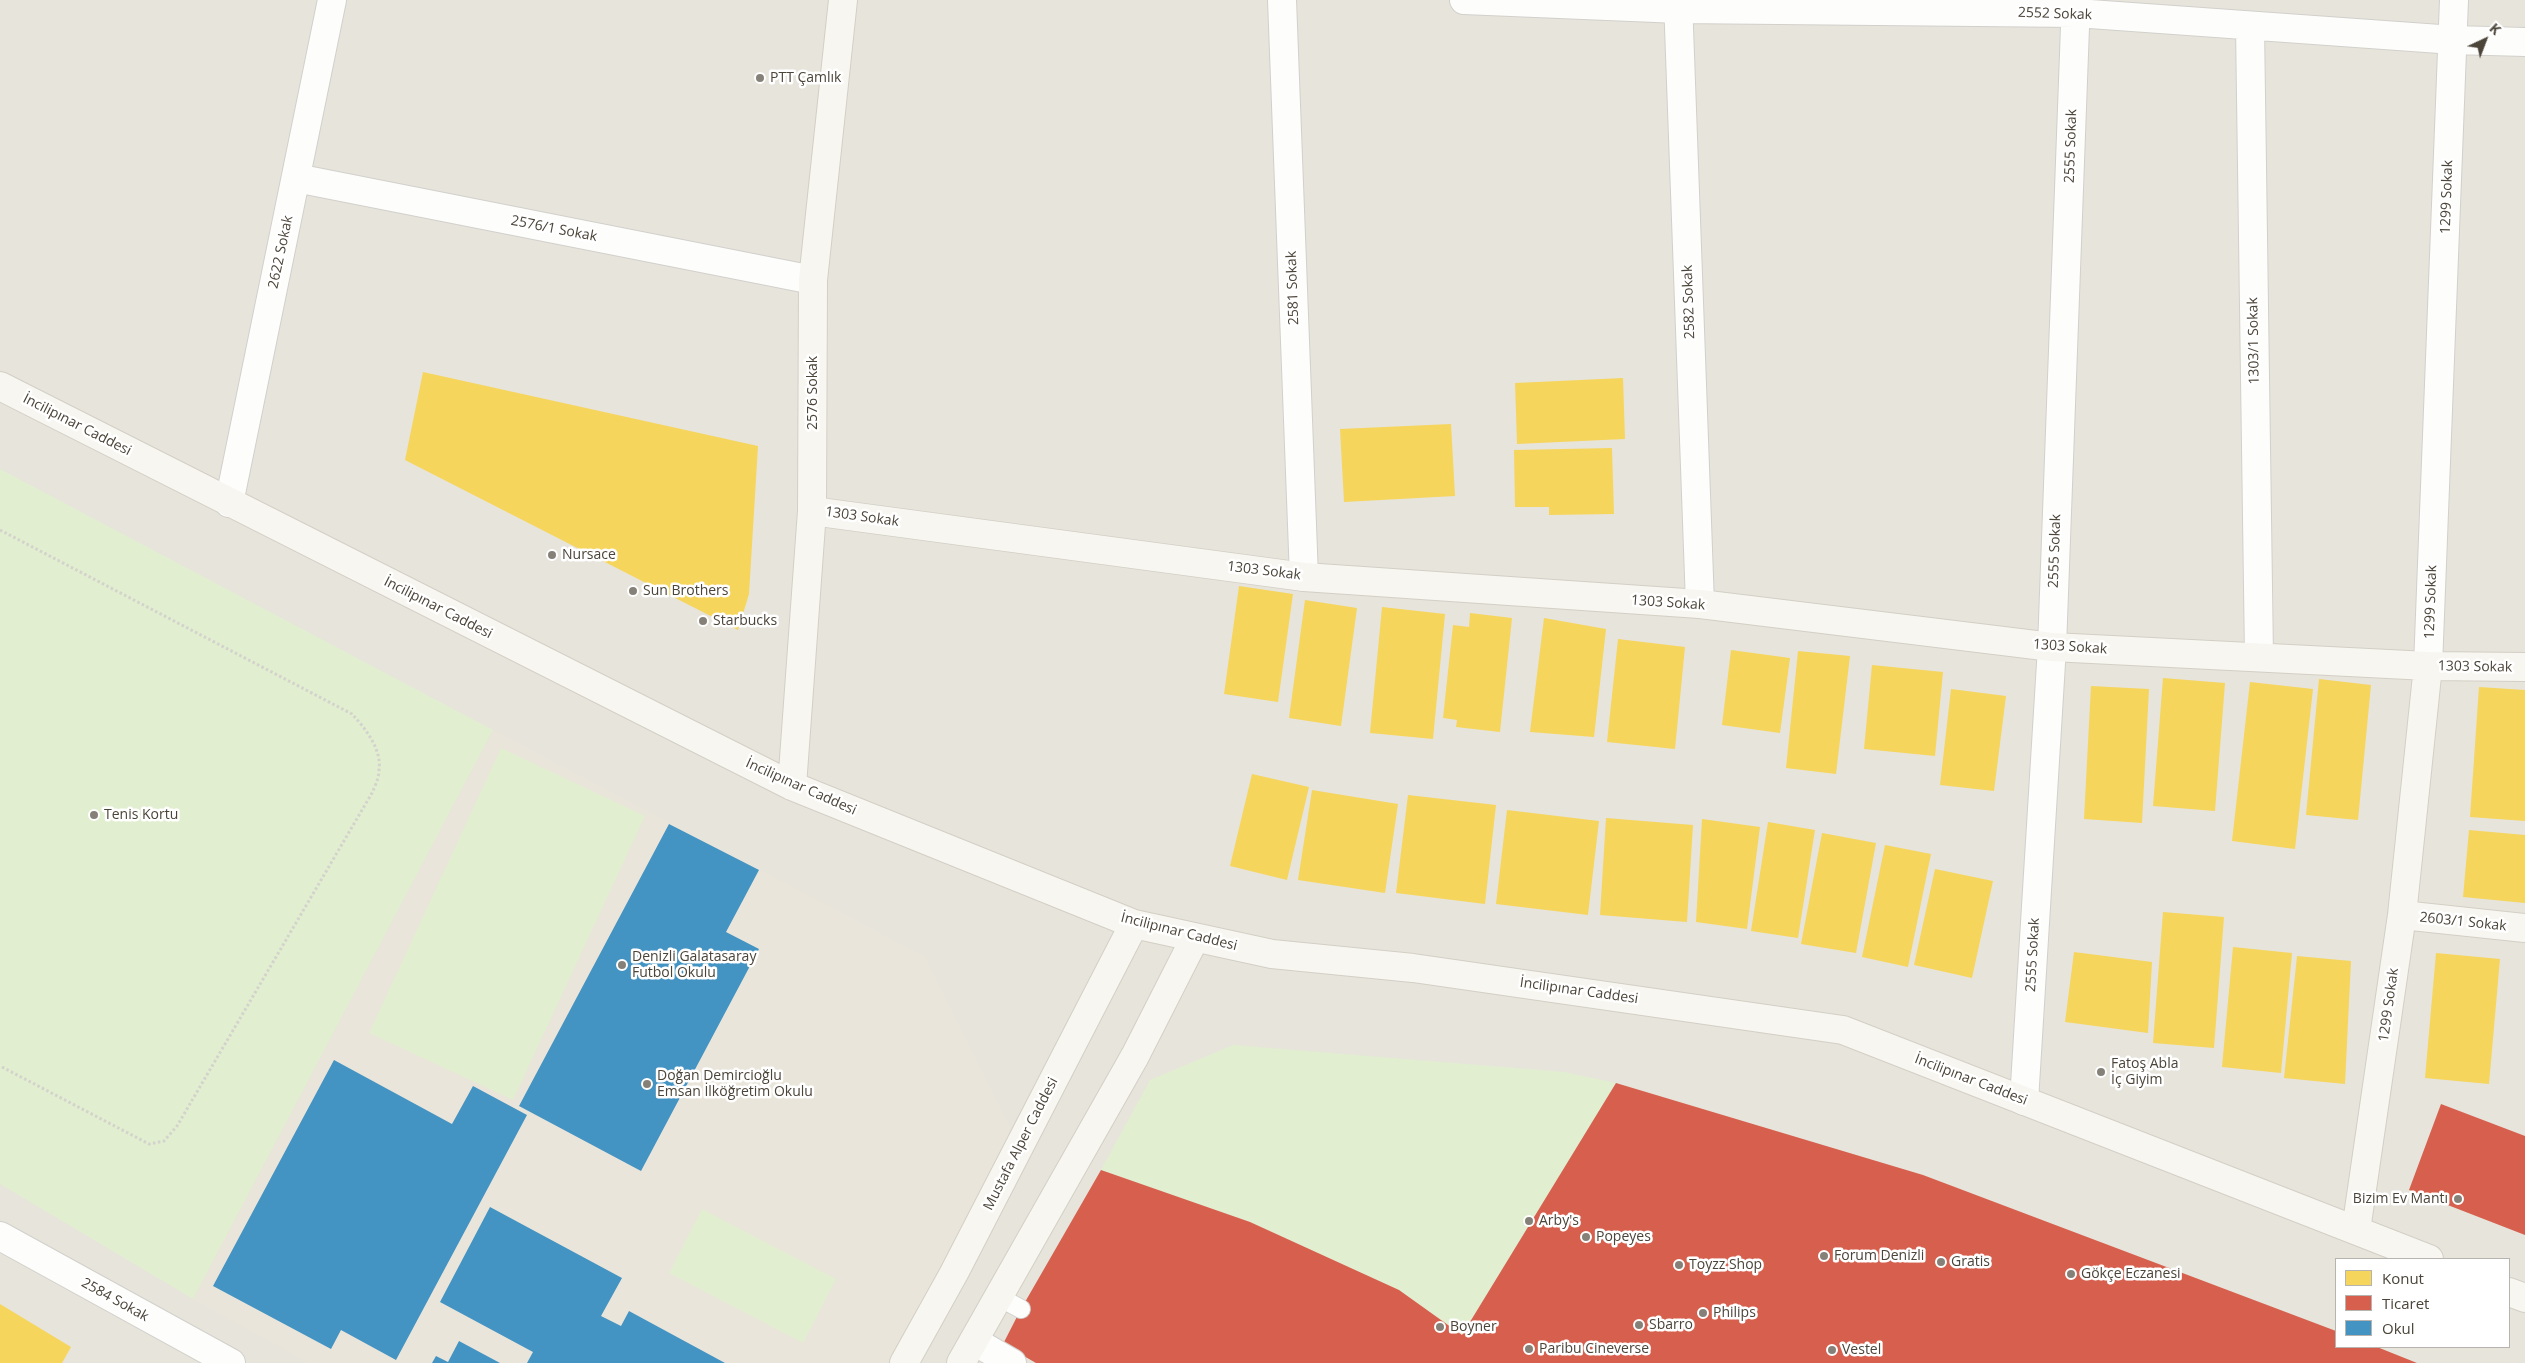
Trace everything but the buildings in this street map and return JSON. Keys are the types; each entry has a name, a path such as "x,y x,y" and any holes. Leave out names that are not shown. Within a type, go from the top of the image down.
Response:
{"main road":[{"name":"2576 Sokak","path":"792,786 812,511 813,280 843,0"},
{"name":"İncilipınar Caddesi","path":"0,386 229,504 792,786 1134,924 1272,954 1413,968 1843,1030 2426,1258"},
{"name":"1303 Sokak","path":"812,511 1304,577 1700,604 2052,647 2428,666 2525,668"},
{"name":"1299 Sokak","path":"2356,1230 2402,915 2428,666"},
{"name":"2603/1 Sokak","path":"2402,915 2525,928"},
{"name":"Mustafa Alper Caddesi","path":"904,1363 954,1273 1134,924"},
{"path":"968,1352 1010,1303 1195,938"},
{"path":"2510,1292 2525,1298"}],"street":[{"name":"2622 Sokak","path":"229,504 332,0"},
{"name":"2581 Sokak","path":"1282,0 1304,577"},
{"name":"2552 Sokak","path":"1464,0 1678,4 2076,7 2250,26 2454,40 2525,42"},
{"name":"1299 Sokak","path":"2428,666 2454,40 2454,0"},
{"name":"2582 Sokak","path":"1678,4 1700,604"},
{"name":"2555 Sokak","path":"2024,1101 2052,647 2076,7"},
{"name":"1303/1 Sokak","path":"2250,26 2258,657"},
{"name":"2576/1 Sokak","path":"296,178 813,280"},
{"name":"2584 Sokak","path":"0,1236 231,1363"},
{"path":"968,1352 1012,1363"}],"path":[{"path":"0,530 352,714 370,736 376,748 380,769 372,793 177,1126 164,1141 150,1144 0,1066"}],"shaded area":[{"path":"0,0 2525,0 2525,1363 0,1363"},
{"name":"Doğan Demircioğlu Emsan İlköğretim Okulu","path":"493,730 924,956 1015,1138 887,1363 309,1363 193,1299"}],"green space":[{"path":"0,469 493,730 193,1299 0,1184"},
{"path":"501,748 645,816 513,1100 369,1033"},
{"path":"1233,1045 1564,1072 1616,1083 1462,1335 1399,1290 1250,1222 1101,1170 1150,1080"},
{"path":"702,1209 836,1279 803,1343 669,1273"}],"place":[{"name":"PTT Çamlık","path":"760,78"},
{"name":"Nursace","path":"552,555"},
{"name":"Sun Brothers","path":"633,591"},
{"name":"Starbucks","path":"703,621"},
{"name":"Tenis Kortu","path":"94,815"},
{"name":"Denizli Galatasaray Futbol Okulu","path":"622,965"},
{"name":"Fatoş Abla İç Giyim","path":"2101,1072"},
{"name":"Doğan Demircioğlu Emsan İlköğretim Okulu","path":"647,1084"},
{"name":"Bizim Ev Mantı","path":"2458,1199"},
{"name":"Arby's","path":"1529,1221"},
{"name":"Popeyes","path":"1586,1237"},
{"name":"Forum Denizli","path":"1824,1256"},
{"name":"Gratis","path":"1941,1262"},
{"name":"Toyzz Shop","path":"1679,1265"},
{"name":"Gökçe Eczanesi","path":"2071,1274"},
{"name":"Philips","path":"1703,1313"},
{"name":"Sbarro","path":"1639,1325"},
{"name":"Boyner","path":"1440,1327"},
{"name":"Paribu Cineverse","path":"1529,1349"},
{"name":"Vestel","path":"1832,1350"}]}
